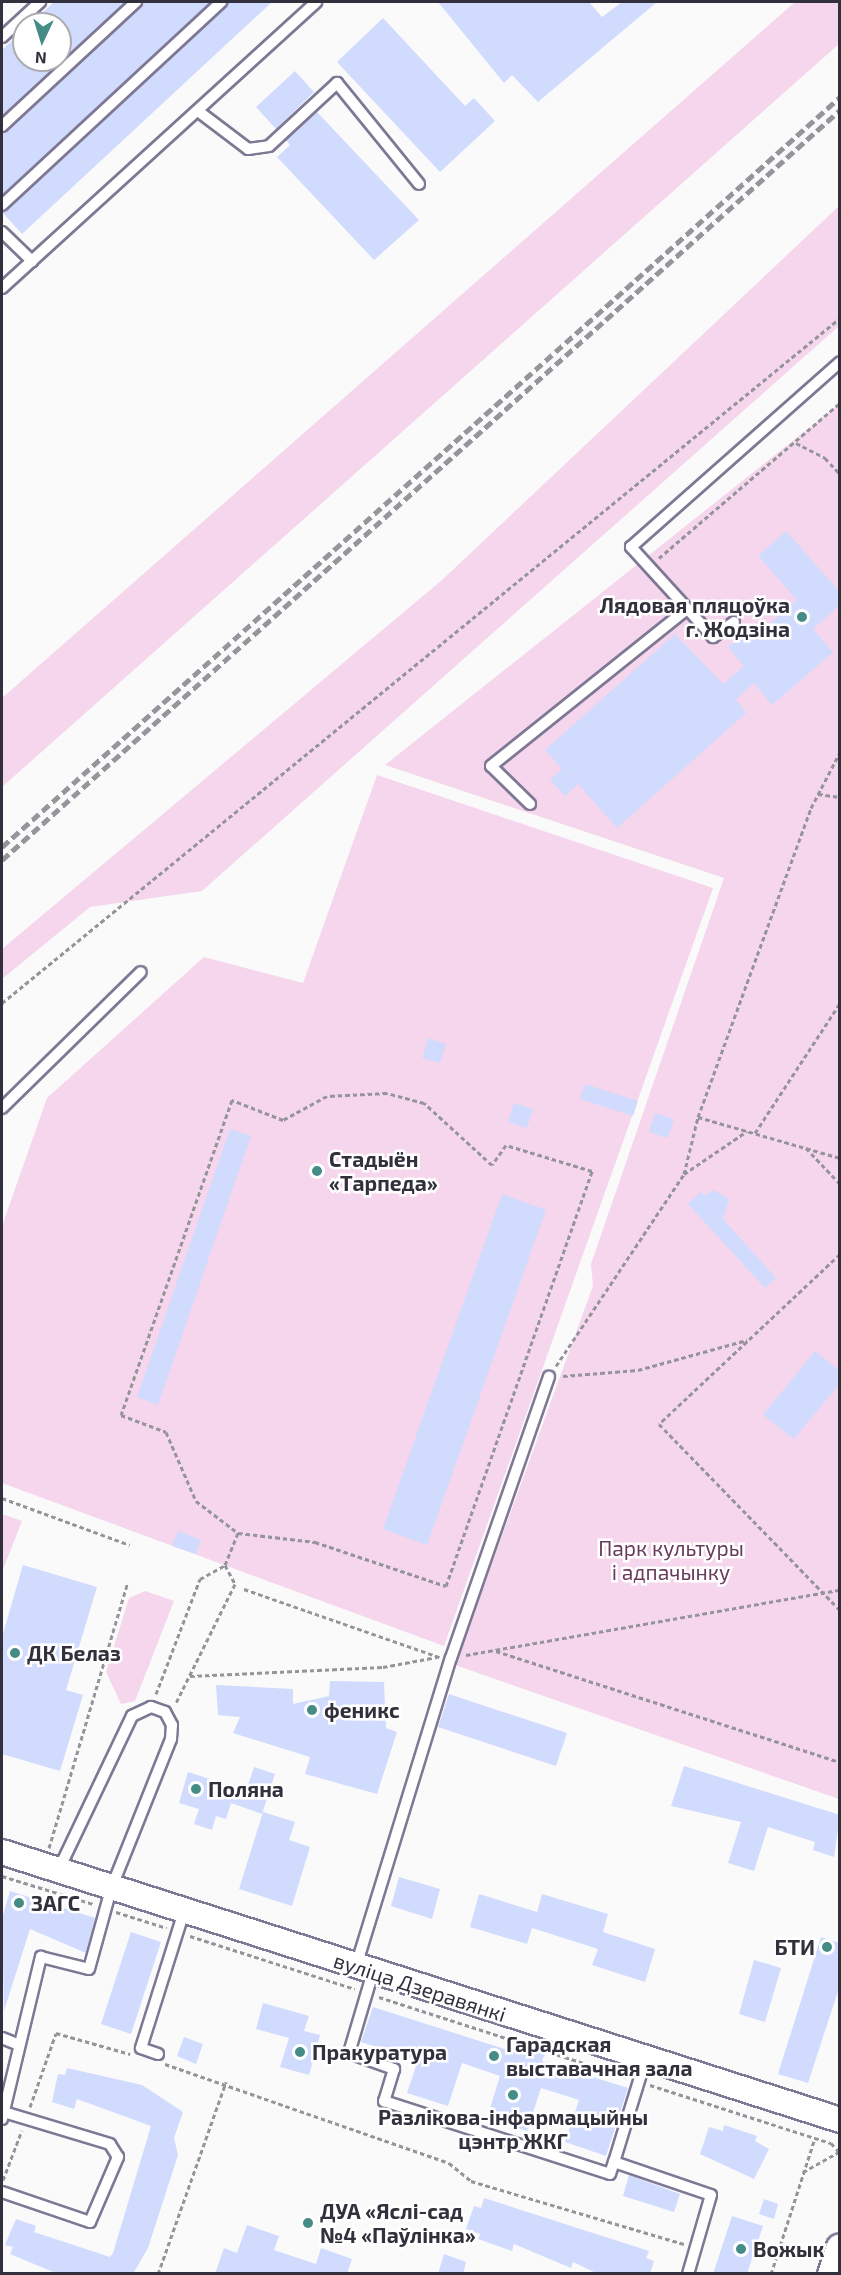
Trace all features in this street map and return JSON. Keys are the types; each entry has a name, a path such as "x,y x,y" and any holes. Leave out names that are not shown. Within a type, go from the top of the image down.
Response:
{"main road":[{"path":"831,2274 840,2247"}],"street":[{"name":"вуліца Дзеравянкі","path":"2,1862 53,1860 108,1899 365,1977 643,2070 840,2120"}],"lane":[{"path":"2,37 40,2"},
{"path":"2,126 136,2"},
{"path":"2,206 221,2"},
{"path":"2,288 315,2"},
{"path":"198,111 248,149 269,146 337,83 419,184"},
{"path":"2,232 33,261"},
{"path":"734,622 713,637 631,547 840,362"},
{"path":"530,804 491,766 687,609"},
{"path":"2,1108 141,972"},
{"path":"549,1377 445,1657 365,1977 349,2053 394,2069 384,2101 610,2174 643,2070"},
{"path":"2,2192 90,2222 118,2157 111,2144 26,2118 3,2115 17,2044 41,1957 89,1969 108,1899 171,1739 169,1718 151,1707 132,1716 53,1860"},
{"path":"158,2058 141,2048 180,1922"},
{"path":"2,2038 17,2044"},
{"path":"614,2162 711,2195 688,2274"}],"path":[{"path":"2,1003 840,318"},
{"path":"648,567 796,443 840,403"},
{"path":"796,443 825,459 840,474"},
{"path":"549,1377 684,1174 698,1117 818,794 840,752"},
{"path":"818,794 840,797"},
{"path":"755,1133 840,1003"},
{"path":"387,1093 424,1103 492,1165 506,1145 592,1171 446,1586 315,1542 238,1533 196,1501 166,1432 121,1415 232,1100 284,1120 327,1096 387,1093"},
{"path":"698,1117 840,1158"},
{"path":"684,1174 747,1131"},
{"path":"806,1148 840,1184"},
{"path":"840,1254 659,1424 840,1610"},
{"path":"549,1377 638,1370 748,1340"},
{"path":"2,1498 130,1545"},
{"path":"151,1707 200,1579 225,1565 238,1533"},
{"path":"169,1718 235,1584 225,1565"},
{"path":"53,1860 127,1584"},
{"path":"244,1589 445,1657"},
{"path":"190,1676 382,1667 495,1650 840,1590"},
{"path":"495,1650 840,1762"},
{"path":"2,1862 180,1922 365,1977 643,2070 815,2138 839,2151"},
{"path":"2,2185 56,2033 136,2056"},
{"path":"158,2058 449,2163 471,2181 696,2247"},
{"path":"158,2274 226,2082"},
{"path":"771,2274 815,2138"},
{"path":"804,2172 839,2151"}],"green space":[{"path":"795,2 839,2 839,44 2,787 2,698"},
{"path":"839,206 839,326 202,891 90,907 2,979 2,949 442,580"},
{"name":"Парк культуры і адпачынку","path":"839,404 839,1799 455,1665 593,1286 591,1264 724,878 385,765"},
{"name":"Стадыён «Тарпеда»","path":"377,775 713,888 444,1646 2,1483 2,1226 47,1098 204,957 303,983"},
{"path":"2,1514 22,1521 2,1572"},
{"path":"145,1591 174,1601 135,1701 121,1704 106,1672 129,1598"}],"building":[{"path":"54,2 126,2 72,52 72,12 43,12"},
{"path":"143,2 211,2 2,195 2,133 68,72 72,72 72,68"},
{"path":"228,2 272,2 22,234 2,212"},
{"path":"438,2 589,2 602,17 622,2 657,2 538,102 512,75 504,83"},
{"path":"383,18 465,106 474,98 495,121 440,172 337,62"},
{"path":"12,40 12,72 50,72 2,116 2,50"},
{"path":"295,71 314,92 276,129 256,107"},
{"path":"317,112 419,220 374,260 277,157 290,145 286,140"},
{"path":"786,531 840,592 840,605 813,629 833,652 772,705 754,683 736,699 746,713 617,828 578,784 565,796 550,780 562,769 545,750 675,634 723,684 744,666 728,647 747,631 753,638 797,600 758,556"},
{"path":"428,1038 446,1044 440,1063 422,1058"},
{"path":"585,1084 638,1101 633,1116 580,1099"},
{"path":"514,1103 533,1109 527,1128 508,1122"},
{"path":"655,1113 674,1119 668,1138 649,1132"},
{"path":"230,1129 251,1136 158,1405 137,1397"},
{"path":"714,1190 729,1199 723,1219 776,1278 765,1288 688,1204 700,1192 705,1195"},
{"path":"502,1194 546,1210 427,1545 383,1529"},
{"path":"815,1351 840,1371 840,1383 794,1439 763,1415"},
{"path":"178,1531 201,1540 196,1554 172,1546"},
{"path":"23,1565 97,1587 66,1690 83,1695 60,1771 2,1754 2,1637"},
{"path":"330,1681 384,1682 386,1728 397,1732 377,1794 305,1774 310,1757 233,1733 240,1717 218,1715 216,1685 293,1689 293,1704 329,1696"},
{"path":"449,1694 567,1733 556,1766 438,1727"},
{"path":"684,1766 840,1815 834,1857 813,1850 815,1842 768,1827 754,1871 728,1863 741,1822 671,1806"},
{"path":"254,1767 275,1774 262,1814 231,1803 226,1819 216,1816 212,1830 194,1824 199,1809 179,1803 188,1772 246,1791"},
{"path":"263,1812 295,1822 289,1840 310,1847 292,1906 239,1889"},
{"path":"399,1877 440,1889 432,1919 391,1906"},
{"path":"10,1891 95,1918 86,1953 30,1929 4,2011 2,1919"},
{"path":"479,1894 537,1912 542,1894 608,1914 603,1932 655,1949 645,1982 592,1965 598,1949 532,1928 527,1944 470,1927"},
{"path":"131,1932 161,1942 131,2034 101,2024"},
{"path":"821,1937 840,1943 840,1985 808,2083 778,2074"},
{"path":"754,1960 781,1968 765,2022 739,2014"},
{"name":"Пракуратура","path":"263,2003 309,2016 304,2031 320,2035 309,2075 280,2067 289,2038 256,2029"},
{"path":"373,2007 517,2053 520,2043 546,2051 542,2061 628,2088 606,2156 565,2142 579,2100 541,2088 527,2131 487,2118 500,2076 462,2063 448,2106 407,2093 418,2060 361,2042"},
{"path":"184,2037 203,2044 196,2064 177,2056"},
{"path":"67,2068 142,2085 183,2112 174,2138 178,2155 148,2248 133,2274 58,2274 10,2254 13,2247 5,2245 16,2219 36,2226 34,2232 110,2257 113,2253 151,2126 77,2099 74,2109 52,2102 58,2074 65,2075"},
{"path":"724,2125 757,2136 755,2141 769,2149 754,2179 700,2154 709,2127 723,2131"},
{"path":"629,2175 680,2194 674,2212 623,2196"},
{"path":"484,2198 649,2251 646,2258 654,2261 650,2274 598,2274 573,2262 571,2268 514,2244 512,2251 478,2239 480,2234 466,2229 474,2206 481,2208"},
{"path":"764,2199 778,2204 774,2219 759,2214"},
{"path":"732,2216 763,2226 747,2274 713,2274"},
{"path":"247,2225 279,2236 274,2250 316,2264 321,2248 352,2259 347,2274 215,2274 224,2248 237,2253"},
{"path":"444,2254 466,2262 463,2274 438,2274"}],"railway":[{"path":"2,847 840,97"},
{"path":"2,860 840,110"}],"place":[{"name":"Лядовая пляцоўка г. Жодзіна","path":"802,617"},
{"name":"Стадыён «Тарпеда»","path":"317,1171"},
{"name":"ДК Белаз","path":"15,1653"},
{"name":"феникс","path":"312,1710"},
{"name":"Поляна","path":"196,1789"},
{"name":"ЗАГС","path":"19,1903"},
{"name":"БТИ","path":"827,1947"},
{"name":"Пракуратура","path":"300,2052"},
{"name":"Гарадская выставачная зала","path":"494,2056"},
{"name":"Разлікова-інфармацыйны цэнтр ЖКГ","path":"513,2095"},
{"name":"ДУА «Яслі-сад №4 «Паўлінка»","path":"308,2223"},
{"name":"Вожык","path":"741,2249"}]}
